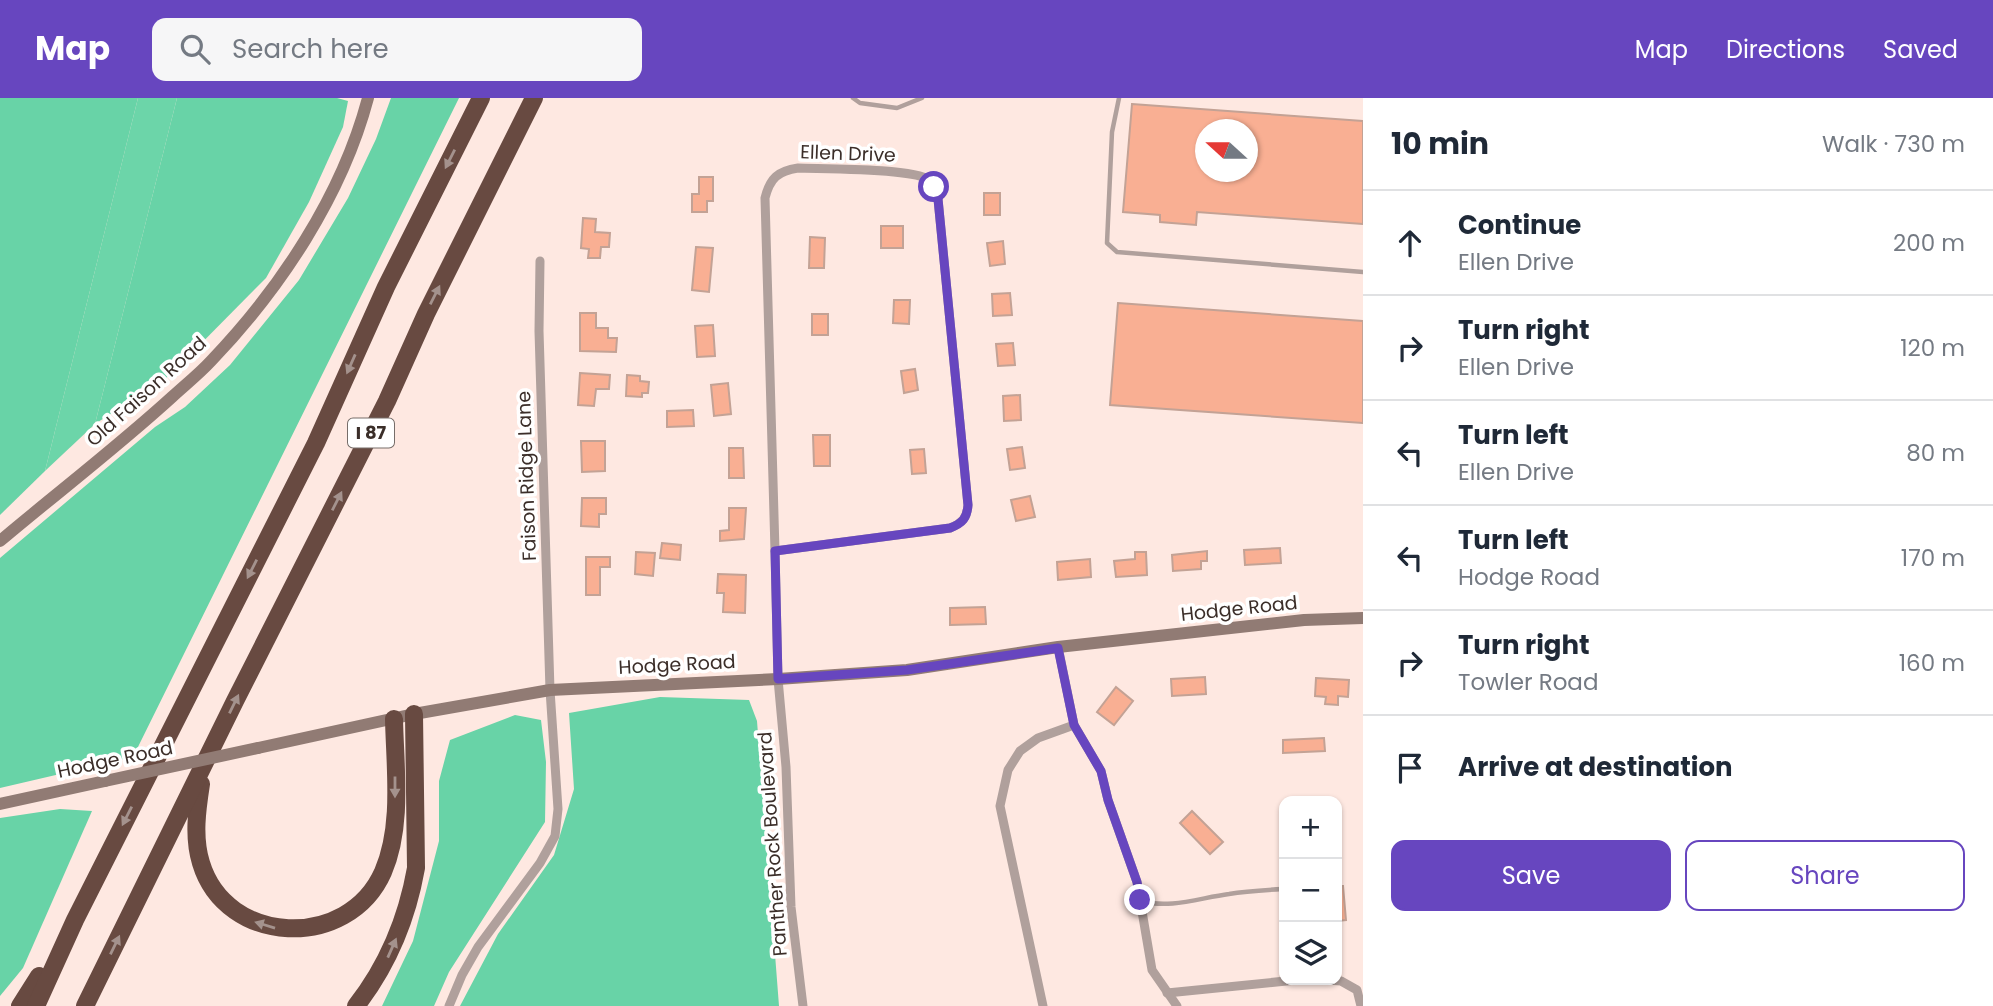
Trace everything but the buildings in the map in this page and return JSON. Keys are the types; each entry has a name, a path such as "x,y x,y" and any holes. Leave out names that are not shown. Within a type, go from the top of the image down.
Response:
{"highway":[{"name":"I 87","path":"36,1006 75,920 316,443 386,287 481,98"},
{"name":"I 87","path":"85,1006 387,401 426,314 534,98"},
{"path":"356,1006 382,969 393,947 412,890 416,868 414,714"},
{"path":"204,765 198,804 196,846 201,865 220,898 234,910 265,925 300,930 320,926 335,920 363,900 382,873 393,832 394,719"},
{"path":"20,1006 75,920"}],"main road":[{"name":"Old Faison Road","path":"0,541 140,426 211,362 271,289 316,223 345,160 368,98"},
{"name":"Hodge Road","path":"0,804 414,714 550,690 907,670 1058,648 1304,620 1363,618"}],"street":[{"name":"Ellen Drive","path":"775,551 950,528 960,524 967,516 938,199 934,187 923,177 911,173 798,168 776,174 769,184 765,198 778,679"},
{"name":"Faison Ridge Lane","path":"449,1006 478,947 540,863 555,836 558,809 550,690 540,261"},
{"path":"1058,648 1074,725 1101,771 1108,800 1137,882 1152,970 1177,1006"},
{"name":"Panther Rock Boulevard","path":"778,679 786,766 791,907 803,1006"},
{"path":"1043,1006 1000,806 1008,771 1020,751 1038,738 1074,725"},
{"path":"1167,993 1279,982"},
{"path":"1342,982 1357,990 1361,1006"}],"lane":[{"path":"852,98 860,103 897,108 922,98"},
{"path":"1119,98 1112,132 1107,243 1117,252 1363,272"},
{"path":"1140,900 1156,905 1279,889"}],"green space":[{"path":"0,98 138,98 45,471 0,515"},
{"path":"138,98 177,98 95,424 45,471"},
{"path":"177,98 337,98 348,101 343,127 309,202 266,278 169,376 95,424"},
{"path":"391,98 459,98 133,757 0,788 0,558 155,427 185,407 230,365 299,280 348,198 376,139"},
{"path":"660,697 749,700 757,721 779,1006 460,1006 498,934 554,855 574,789 569,713"},
{"path":"515,715 541,720 546,762 545,822 449,972 434,1006 382,1006 413,941 439,841 439,781 450,740"},
{"path":"60,809 92,811 23,968 0,996 0,818"}],"route":[{"path":"934,187 938,199 967,516 960,524 950,528 775,551 778,679 907,670 1058,648 1074,725 1101,771 1108,800 1137,882 1140,900"}]}
